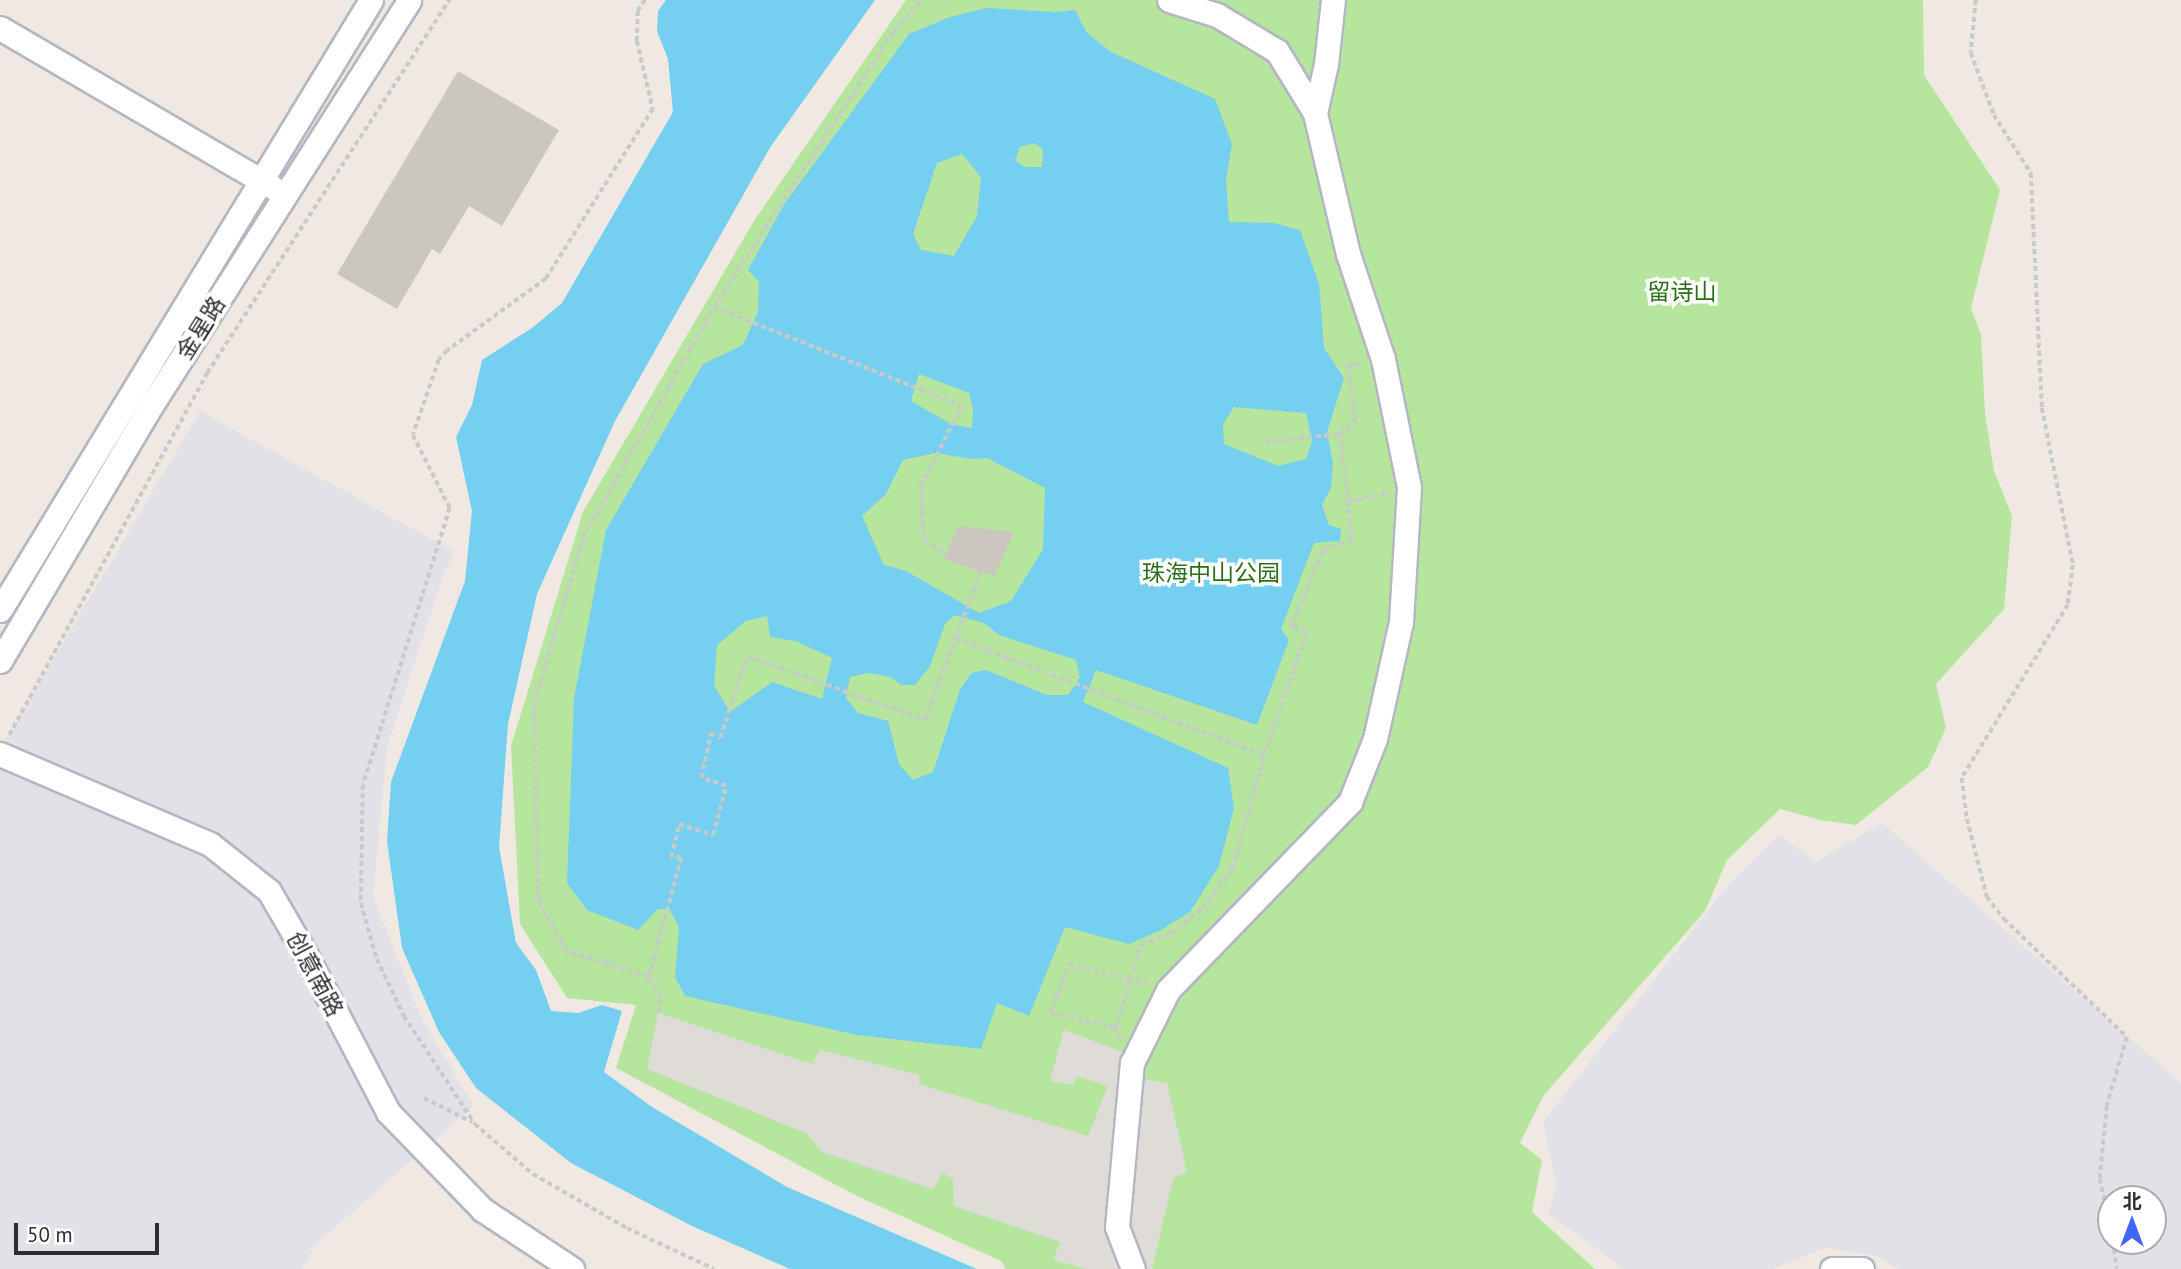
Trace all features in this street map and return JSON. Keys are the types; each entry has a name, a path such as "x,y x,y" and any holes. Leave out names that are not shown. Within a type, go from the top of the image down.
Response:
{"street":[{"name":"金星路","path":"0,610 371,0"},
{"name":"金星路","path":"0,661 147,412 409,0"},
{"path":"1133,1269 1118,1227 1132,1063 1168,990 1350,802 1375,739 1401,622 1409,487 1383,359 1348,254 1315,113 1277,51 1217,15 1169,0"},
{"path":"1315,113 1326,64 1333,0"},
{"path":"0,28 261,178 284,197"},
{"name":"创意南路","path":"3,747 211,844 269,891 305,953 388,1112 484,1210 572,1269"},
{"path":"1832,1269 1863,1269"}],"path":[{"path":"3,747 207,373 449,0"},
{"path":"475,1124 404,1016 377,959 361,903 363,785 450,509 413,435 439,360 447,351 546,279 653,109 637,41 638,12 645,0"},
{"path":"658,1013 661,996 649,977 566,951 538,900 534,705 583,537 713,307 894,31 921,0"},
{"path":"1976,0 1971,53 1994,115 2031,173 2042,408 2073,565 2068,605 1962,778 1966,819 1987,897 2004,919 2127,1037 2107,1106 2101,1185"},
{"path":"713,307 962,407 921,486 924,541 946,552"},
{"path":"1265,442 1340,434 1355,422 1348,366 1383,359"},
{"path":"1132,1063 1115,1028 1141,946 1170,934 1203,908 1232,869 1264,755 1307,631 1291,627 1323,551 1352,540 1340,434"},
{"path":"1348,502 1409,487"},
{"path":"649,977 681,858 671,857 679,824 713,835 726,786 701,778 711,733 720,738 747,656 925,720 981,571"},
{"path":"956,638 1264,755"},
{"path":"1115,1028 1050,1013 1069,964 1131,978 1168,990"},
{"path":"424,1098 475,1124 533,1174 627,1228 714,1269"}],"shaded area":[{"path":"200,411 454,552 443,576 387,747 373,897 422,1020 474,1106 318,1242 302,1269 0,1269 0,750"},
{"path":"1882,823 2181,1083 2181,1269 1899,1269 1876,1256 1826,1248 1773,1269 1624,1269 1548,1213 1557,1186 1543,1122 1728,885 1779,835 1816,862"},
{"path":"658,1013 812,1064 820,1050 919,1075 919,1084 1088,1136 1108,1086 1077,1076 1073,1085 1050,1081 1064,1030 1128,1054 1125,1076 1167,1083 1187,1172 1173,1179 1152,1269 1087,1269 1053,1260 1060,1242 954,1206 953,1179 943,1173 933,1189 822,1152 806,1133 647,1069"}],"green space":[{"name":"珠海中山公园","path":"906,0 1923,0 1924,75 2000,190 1971,308 1981,335 1985,414 1994,471 2012,516 2004,609 1936,684 1946,728 1928,767 1856,825 1820,820 1780,809 1727,860 1705,911 1544,1095 1520,1143 1542,1160 1532,1212 1595,1269 1006,1269 1001,1261 857,1196 616,1068 636,1005 567,998 520,924 511,746 583,512 754,221"}],"water":[{"path":"666,0 875,0 771,146 615,421 537,594 508,724 499,847 516,943 536,970 551,1011 578,1013 602,1005 622,1011 604,1072 652,1107 787,1187 977,1269 790,1269 692,1226 571,1163 476,1088 439,1032 402,948 387,841 391,782 465,581 472,511 456,437 472,405 482,360 532,328 562,303 673,112 668,59 657,31 658,11"},
{"path":"987,8 1056,12 1075,10 1087,33 1111,52 1215,99 1232,144 1226,180 1229,222 1273,223 1300,230 1319,284 1324,348 1344,378 1327,432 1333,463 1331,488 1322,505 1329,525 1341,529 1340,541 1314,543 1281,629 1289,640 1257,725 1096,670 1083,702 1228,768 1234,808 1219,866 1190,912 1161,930 1129,944 1065,927 1029,1016 997,1003 981,1049 857,1035 685,996 675,977 679,926 669,909 658,909 638,930 587,910 567,883 574,698 606,530 703,364 743,345 758,312 759,282 748,270 783,206 909,34 950,17","holes":["1034,143 1043,149 1042,167 1025,167 1015,160 1020,147","962,154 981,177 977,216 954,256 921,250 913,234 937,163","919,374 969,393 973,409 972,428 951,424 911,401","1234,407 1306,413 1312,442 1306,459 1278,466 1224,444 1223,424","935,453 973,459 987,458 1045,488 1043,549 1011,601 979,613 906,571 884,565 862,516 886,494 903,460","955,615 984,623 999,635 1076,660 1080,677 1068,695 1047,695 986,670 971,673 960,690 933,772 913,780 899,764 888,721 858,713 846,698 850,677 869,673 891,677 901,685 915,685 930,666 945,624","767,616 770,637 796,641 832,658 822,699 772,682 730,712 714,685 717,645 746,621"]}],"building":[{"path":"458,71 559,130 502,226 469,206 440,254 432,249 397,309 337,274"},
{"path":"958,526 1014,532 995,576 943,559"}],"park label":[{"name":"留诗山","path":"1682,292"}]}
